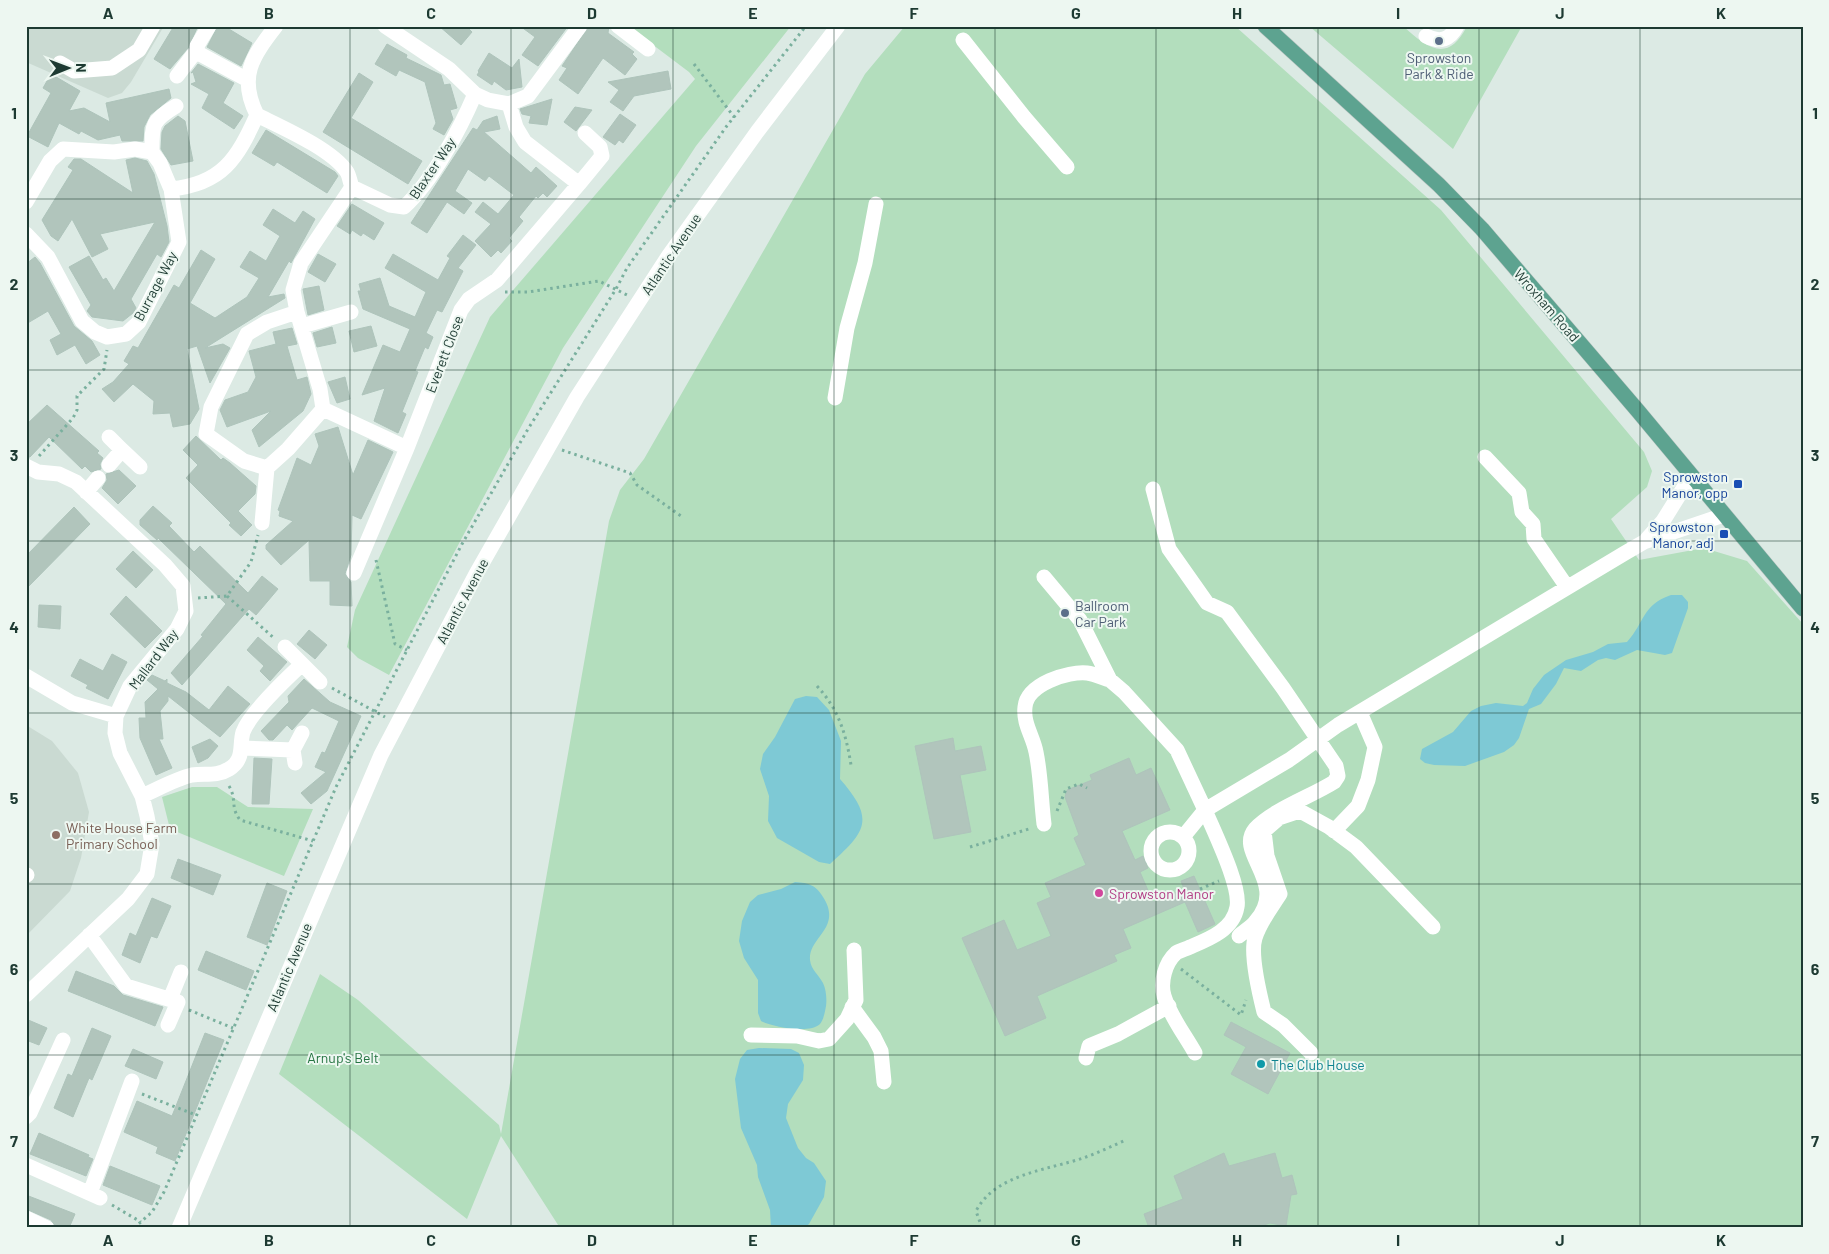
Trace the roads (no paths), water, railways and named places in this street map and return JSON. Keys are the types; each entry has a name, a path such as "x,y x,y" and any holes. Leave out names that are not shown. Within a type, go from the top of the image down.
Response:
{"main road":[{"name":"Wroxham Road","path":"1264,26 1432,179 1482,230 1803,609"}],"street":[{"path":"60,63 74,71 112,68 139,50 153,26"},
{"path":"198,53 197,46 209,26"},
{"path":"262,522 267,468 302,434 323,409 320,389 299,319 293,290 301,264 352,186 347,172 331,157 298,135 257,115 249,99 246,80 262,45 276,26"},
{"path":"385,26 449,68 474,94 488,100 509,104 528,96 580,26"},
{"path":"618,26 648,49"},
{"name":"Atlantic Avenue","path":"179,1228 381,755 476,574 576,397 669,255 757,132 838,26"},
{"path":"1426,36 1435,40 1443,40 1453,35 1457,26"},
{"path":"963,40 1024,118 1067,167"},
{"path":"177,76 193,55 198,53"},
{"path":"198,53 246,80"},
{"name":"Blaxter Way","path":"352,186 390,205 404,207 416,196 463,121 474,94"},
{"path":"509,104 516,127 526,142 579,184"},
{"path":"26,202 50,161 63,149 114,152 134,149 152,152 152,128 157,120 176,106"},
{"path":"171,189 193,187 220,174 234,157 257,115"},
{"name":"Everett Close","path":"354,573 407,448 461,310 469,299 497,280 602,156 600,147 586,133"},
{"name":"Burrage Way","path":"26,234 48,257 82,321 94,332 107,337 126,334 139,322 179,242 171,189 160,163 152,152"},
{"path":"835,398 847,328 865,263 876,204"},
{"path":"267,468 244,461 206,434 211,407 247,334 266,322 351,312"},
{"path":"323,409 407,448"},
{"path":"109,437 140,467"},
{"path":"109,465 122,450"},
{"path":"1485,457 1519,492 1522,512 1533,524 1534,538 1567,587"},
{"path":"32,469 58,474 76,482 86,492 98,478"},
{"path":"1644,542 1663,521 1691,476"},
{"path":"1153,489 1168,549 1206,603 1227,612 1336,766 1338,776 1334,782 1278,813 1254,830 1249,841 1253,855 1264,875 1268,893 1266,906 1256,922 1239,936"},
{"name":"Mallard Way","path":"26,995 128,899 147,874 152,844 142,796 120,753 115,733 116,716 130,686 177,629 186,610 183,586 165,565 86,492"},
{"path":"1183,837 1205,810 1318,740 1345,721 1567,587 1644,542 1724,515"},
{"path":"1044,577 1080,620 1110,680 1124,692 1177,750 1205,810 1238,891 1238,906 1234,918 1224,930 1208,940 1176,953 1162,980 1168,1006 1195,1053"},
{"path":"285,647 320,682"},
{"path":"142,796 193,775 213,776 230,769 241,756 243,732 249,722 283,681 301,665"},
{"path":"1044,824 1040,771 1035,744 1026,723 1025,706 1032,692 1068,674 1088,673 1110,680"},
{"path":"26,676 72,703 116,716"},
{"path":"1334,831 1358,806 1368,780 1375,747 1362,717"},
{"path":"242,748 294,756 302,733"},
{"path":"1311,1053 1282,1025 1264,1012 1256,978 1254,940 1264,918 1280,894 1267,856 1264,831 1279,818 1300,811 1334,831 1356,847 1433,927"},
{"path":"1172,832 1183,837 1189,848 1186,860 1182,865 1170,869 1150,861 1153,843 1161,834 1172,832"},
{"path":"89,935 126,986 173,1002"},
{"path":"752,1035 797,1036 819,1041 829,1039 847,1019 856,1000 854,950"},
{"path":"168,1025 181,972"},
{"path":"1086,1058 1089,1046 1118,1034 1168,1006"},
{"path":"852,1007 874,1037 881,1051 884,1082"},
{"path":"26,1117 30,1113 63,1040"},
{"path":"26,1165 95,1196 131,1085"},
{"path":"26,1218 47,1228"}],"water":[{"path":"1671,595 1682,595 1688,602 1688,608 1672,653 1665,655 1637,650 1615,660 1606,658 1598,660 1581,671 1564,668 1556,684 1541,704 1529,709 1519,738 1514,745 1504,752 1465,766 1434,765 1425,763 1420,759 1422,749 1453,732 1471,711 1481,706 1496,703 1523,706 1527,703 1533,689 1544,675 1566,660 1593,652 1608,644 1627,642 1649,609 1654,604"},
{"path":"806,696 817,697 829,710 841,741 840,779 851,793 862,815 859,833 830,864 819,862 777,838 768,821 769,796 760,769 763,754 775,737 795,699"},
{"path":"795,882 808,884 818,890 828,908 829,917 823,932 814,945 810,960 812,967 824,985 826,1006 820,1024 808,1029 782,1027 761,1021 758,1013 758,980 744,958 739,941 742,921 750,902 758,895 781,889"},
{"path":"759,1048 791,1049 799,1053 804,1065 803,1080 788,1104 786,1118 798,1148 806,1158 814,1163 826,1181 824,1197 809,1224 804,1228 771,1228 770,1210 758,1177 757,1165 741,1128 735,1079 740,1059 747,1050"}],"place":[{"name":"Sprowston Park & Ride","path":"1439,41"},
{"name":"Sprowston Manor, opp","path":"1738,484"},
{"name":"Sprowston Manor, adj","path":"1724,534"},
{"name":"Ballroom Car Park","path":"1065,613"},
{"name":"White House Farm Primary School","path":"56,835"},
{"name":"Sprowston Manor","path":"1099,893"},
{"name":"The Club House","path":"1261,1064"}],"park label":[{"name":"Arnup's Belt","path":"343,1057"}]}
